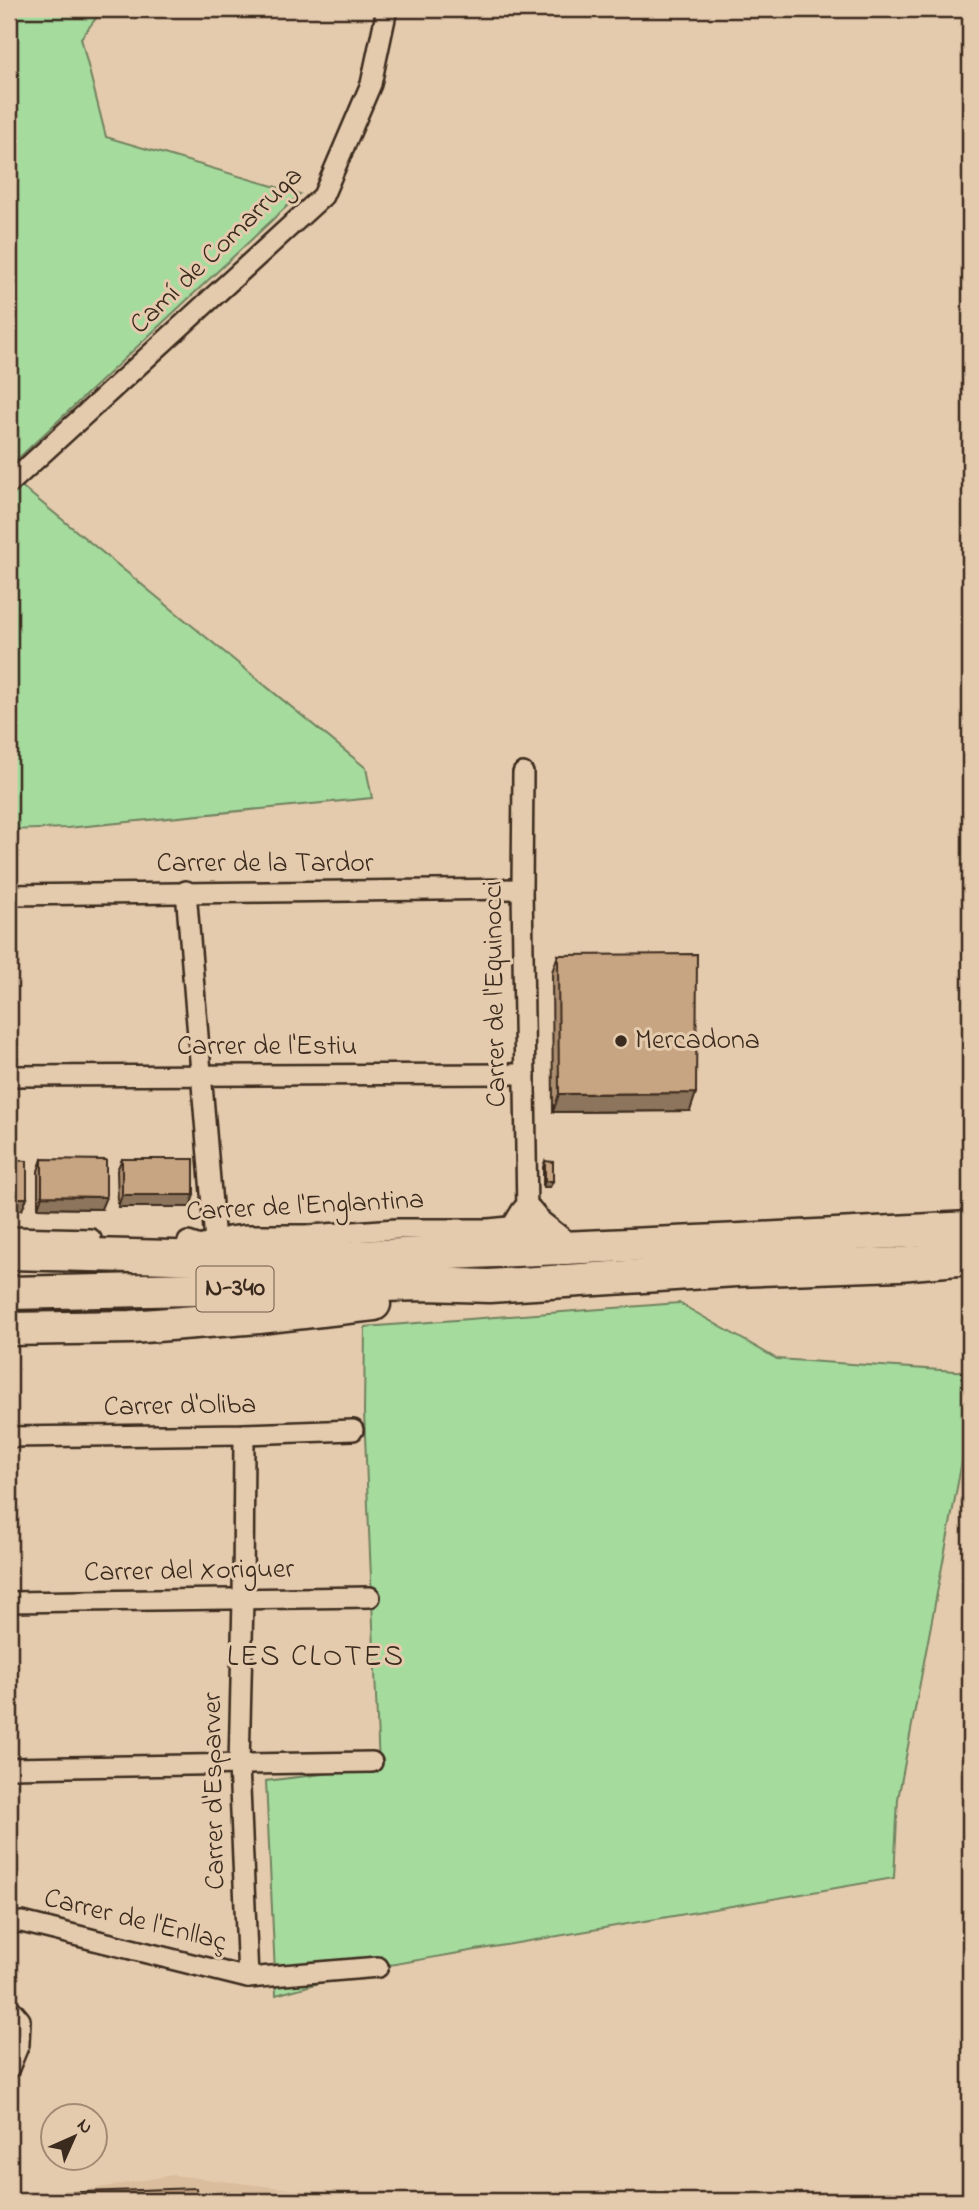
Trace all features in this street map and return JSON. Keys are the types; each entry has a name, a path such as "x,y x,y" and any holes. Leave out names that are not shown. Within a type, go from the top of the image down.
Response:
{"main road":[{"path":"464,1253 491,1247 513,1237 524,1220 537,1226 565,1248"},
{"path":"9,1253 290,1260 970,1228"},
{"name":"N-340","path":"9,1293 425,1284 460,1287 736,1270 899,1265 970,1258"},
{"path":"9,1329 131,1327 259,1317 431,1297 460,1287"}],"street":[{"name":"Camí de Comarruga","path":"9,484 323,196 371,84 387,9"},
{"name":"Carrer de l'Equinocci","path":"523,773 524,1220"},
{"name":"Carrer de la Tardor","path":"9,895 522,889"},
{"path":"186,891 215,1241 235,1249 276,1252 290,1260"},
{"name":"Carrer de l'Estiu","path":"9,1076 525,1074"},
{"name":"Carrer de l'Englantina","path":"9,1237 187,1242 200,1246 247,1235 310,1236 396,1229 489,1228 524,1220"},
{"name":"Carrer d'Oliba","path":"9,1437 353,1430"},
{"name":"Carrer d'Esparver","path":"244,1434 239,1765 248,1978"},
{"name":"Carrer del Xoriguer","path":"9,1602 370,1597"},
{"path":"9,1768 372,1762"},
{"name":"Carrer de l'Enllaç","path":"9,1923 22,1922 248,1978 378,1967"},
{"path":"9,2007 20,2020 19,2044 9,2068"}],"shaded area":[{"path":"173,2175 348,2196 345,2201 25,2201"}],"green space":[{"path":"9,9 103,9 81,38 106,137 300,194 9,467"},
{"path":"9,476 366,768 372,798 67,828 9,830"},
{"path":"679,1303 777,1359 970,1372 970,1419 898,1799 894,1878 378,1967 276,1995 266,1781 379,1767 364,1412 365,1327"}],"building":[{"name":"Mercadona","path":"697,954 696,1093 559,1094 558,955"},
{"path":"42,1159 106,1160 106,1197 42,1196"},
{"path":"122,1159 194,1159 194,1195 122,1195"},
{"path":"9,1160 27,1161 27,1198 9,1198"},
{"path":"545,1161 553,1162 553,1181 545,1181"},
{"path":"196,2188 197,2201 57,2201 56,2193"}],"place":[{"name":"Mercadona","path":"621,1041"}],"district":[{"name":"LES CLOTES","path":"316,1658"}]}
